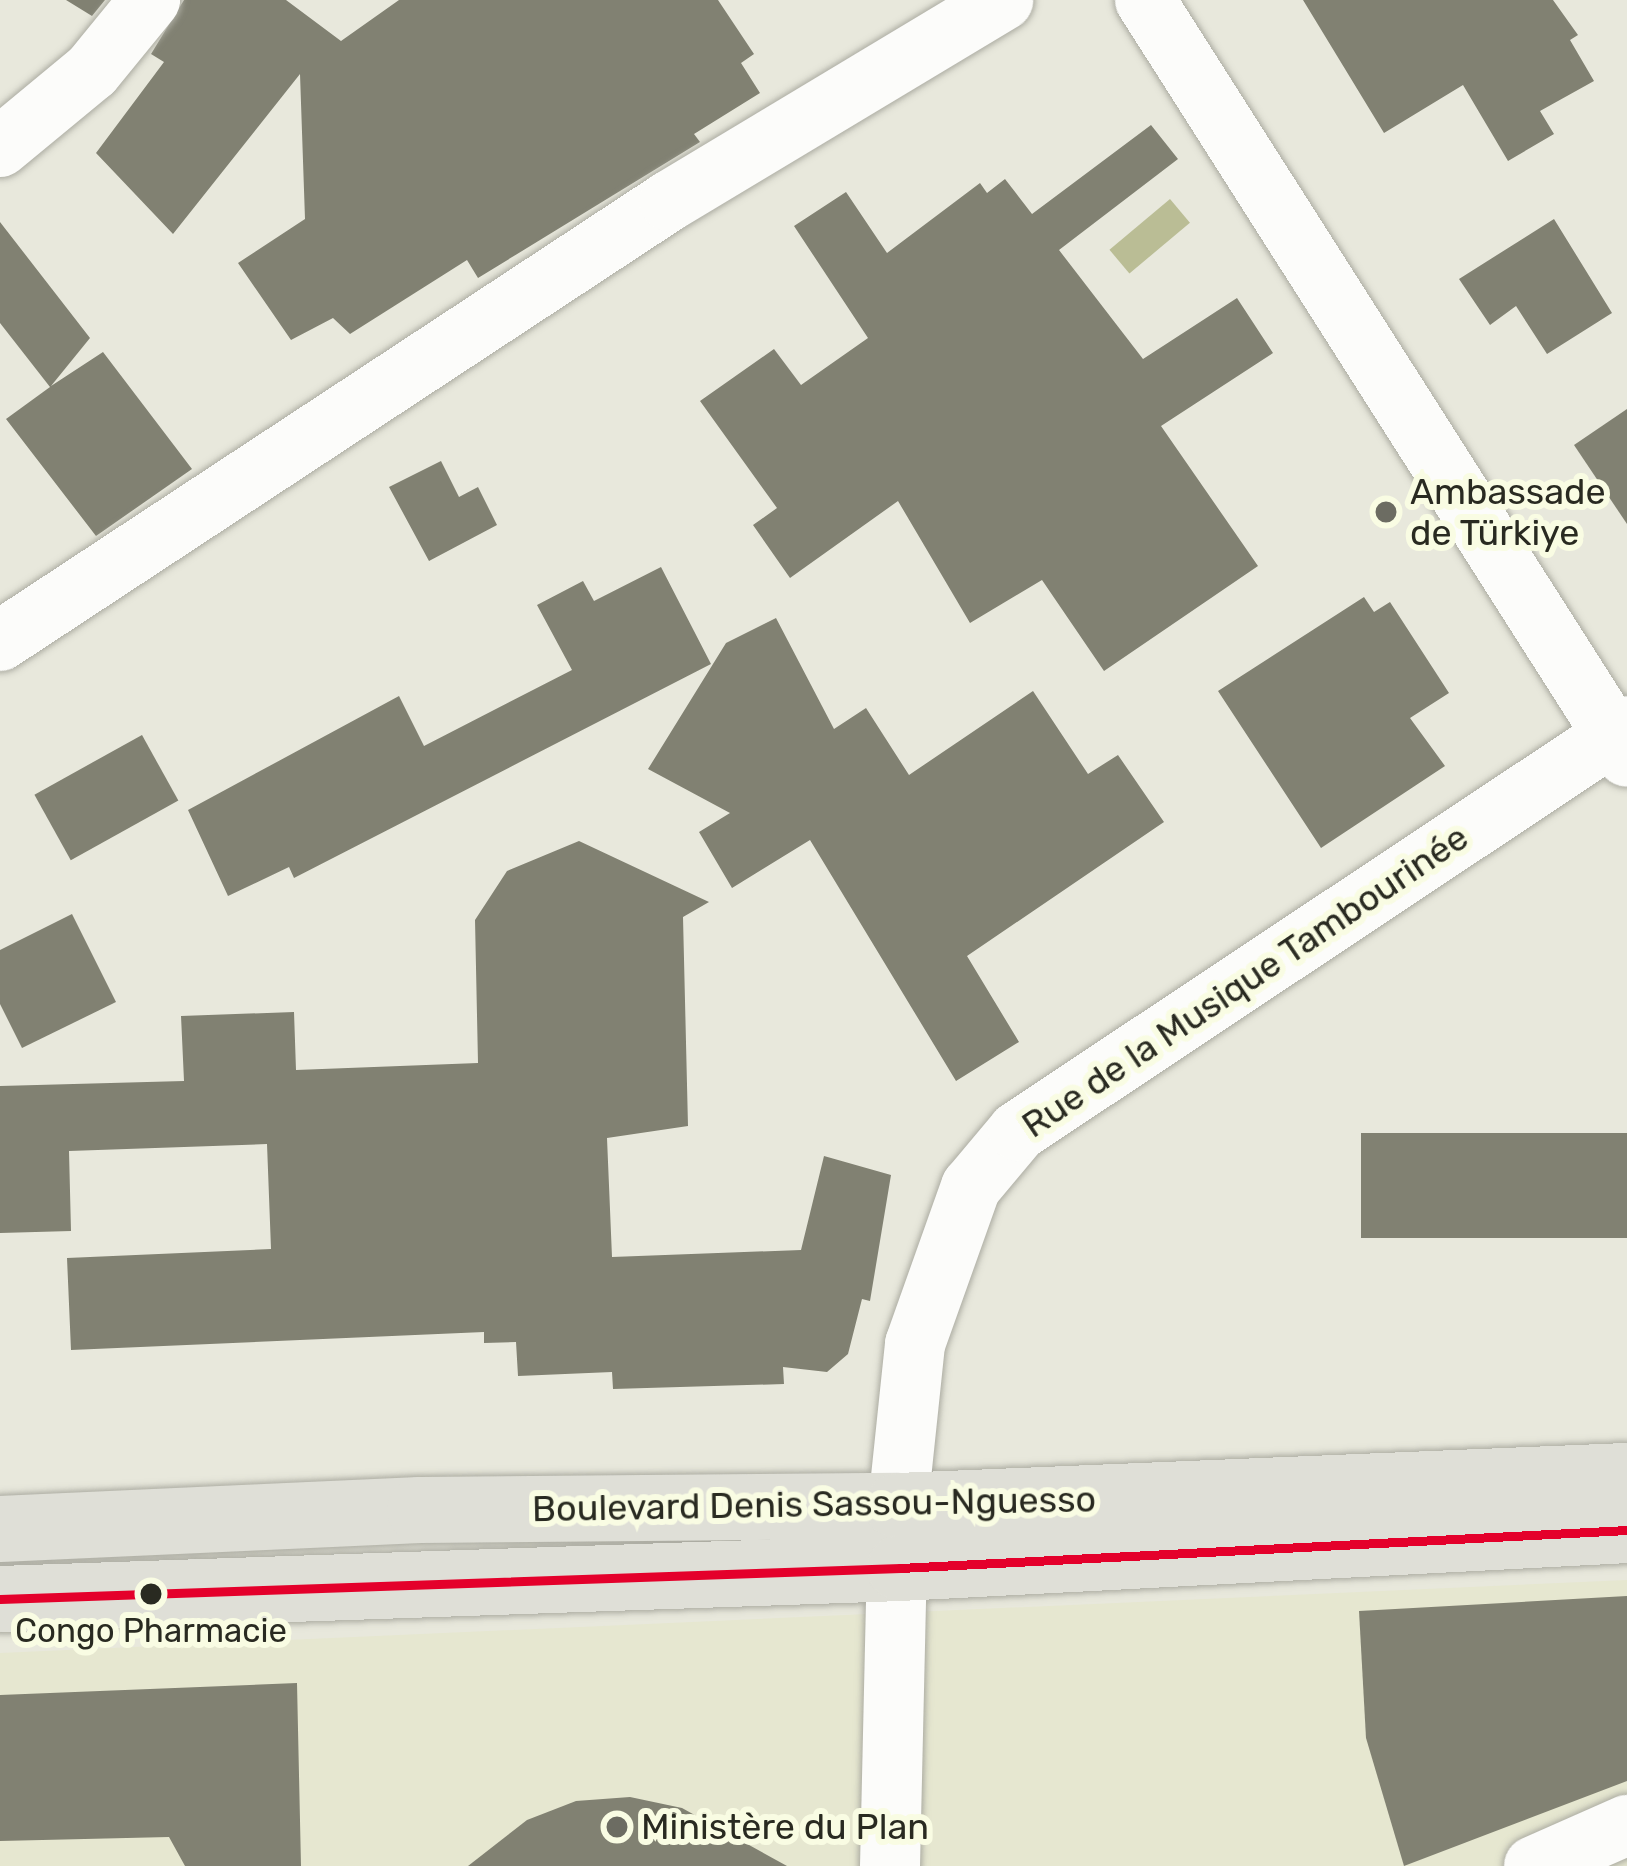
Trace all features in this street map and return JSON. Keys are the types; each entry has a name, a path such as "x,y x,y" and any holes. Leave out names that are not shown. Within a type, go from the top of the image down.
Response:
{"main road":[{"name":"Boulevard Denis Sassou-Nguesso","path":"0,1599 434,1579 1627,1476"},
{"name":"Boulevard Denis Sassou-Nguesso","path":"0,1529 420,1510 899,1537 1627,1529"},
{"path":"420,1510 434,1579"}],"street":[{"path":"0,148 92,71 150,0"},
{"path":"0,641 669,202 1003,0"},
{"path":"1145,0 1622,740"},
{"name":"Rue de la Musique Tambourinée","path":"890,1866 899,1537 915,1344 937,1267 971,1187 1018,1131 1622,740"},
{"path":"1534,1866 1627,1825"}],"shaded area":[{"path":"1170,199 1190,223 1129,274 1109,250"},
{"path":"1627,1580 1627,1866 0,1866 0,1653"}],"building":[{"path":"66,0 105,0 92,16"},
{"path":"184,0 286,0 341,41 399,0 718,0 754,54 741,63 760,93 694,134 700,142 478,278 467,260 350,334 333,318 291,340 238,263 305,219 300,74 173,234 96,153 164,62 151,54"},
{"path":"1303,0 1553,0 1578,35 1570,40 1594,81 1540,111 1554,134 1508,161 1463,85 1384,133"},
{"path":"1151,125 1178,159 1059,250 1143,359 1237,298 1273,353 1161,426 1258,566 1104,671 1042,580 970,623 898,501 790,578 753,525 777,508 700,401 774,349 801,385 868,338 794,226 846,192 887,253 980,183 987,193 1005,179 1032,214"},
{"path":"1554,219 1612,313 1547,354 1516,306 1490,325 1459,279"},
{"path":"0,222 90,338 51,386 103,352 192,469 96,536 6,419 50,387 0,323"},
{"path":"1627,409 1627,524 1574,445"},
{"path":"441,461 459,497 478,487 497,525 429,561 389,487"},
{"path":"661,567 711,664 294,878 289,867 228,896 188,810 399,696 424,746 572,670 537,605 583,581 594,601"},
{"path":"1364,597 1374,612 1390,602 1449,693 1410,718 1445,766 1321,848 1218,691"},
{"path":"776,618 834,729 866,708 909,775 1033,691 1088,774 1118,755 1164,822 967,956 1019,1042 956,1081 810,840 732,888 699,832 730,813 648,769 726,643"},
{"path":"142,735 178,801 71,860 34,795"},
{"path":"579,841 709,902 683,917 688,1126 607,1138 612,1257 801,1250 824,1156 891,1175 870,1301 862,1299 848,1354 827,1372 783,1367 784,1384 613,1389 612,1372 518,1376 516,1342 484,1343 484,1332 71,1350 67,1258 271,1249 267,1144 69,1151 71,1231 0,1233 0,1086 184,1081 181,1016 294,1012 296,1070 478,1063 475,920 507,871"},
{"path":"72,914 116,1002 22,1048 0,1004 0,950"},
{"path":"1361,1133 1627,1133 1627,1238 1361,1238"},
{"path":"1627,1596 1627,1781 1404,1866 1366,1738 1359,1611"},
{"path":"297,1683 301,1866 185,1866 169,1837 0,1841 0,1695"},
{"name":"Ministère du Plan","path":"630,1797 682,1808 787,1866 468,1866 527,1820 576,1801"}],"transit line":[{"path":"0,1599 900,1568 1627,1530"}],"place":[{"name":"Ambassade de Türkiye","path":"1386,512"},
{"name":"Congo Pharmacie","path":"151,1594"},
{"name":"Ministère du Plan","path":"617,1827"}]}
